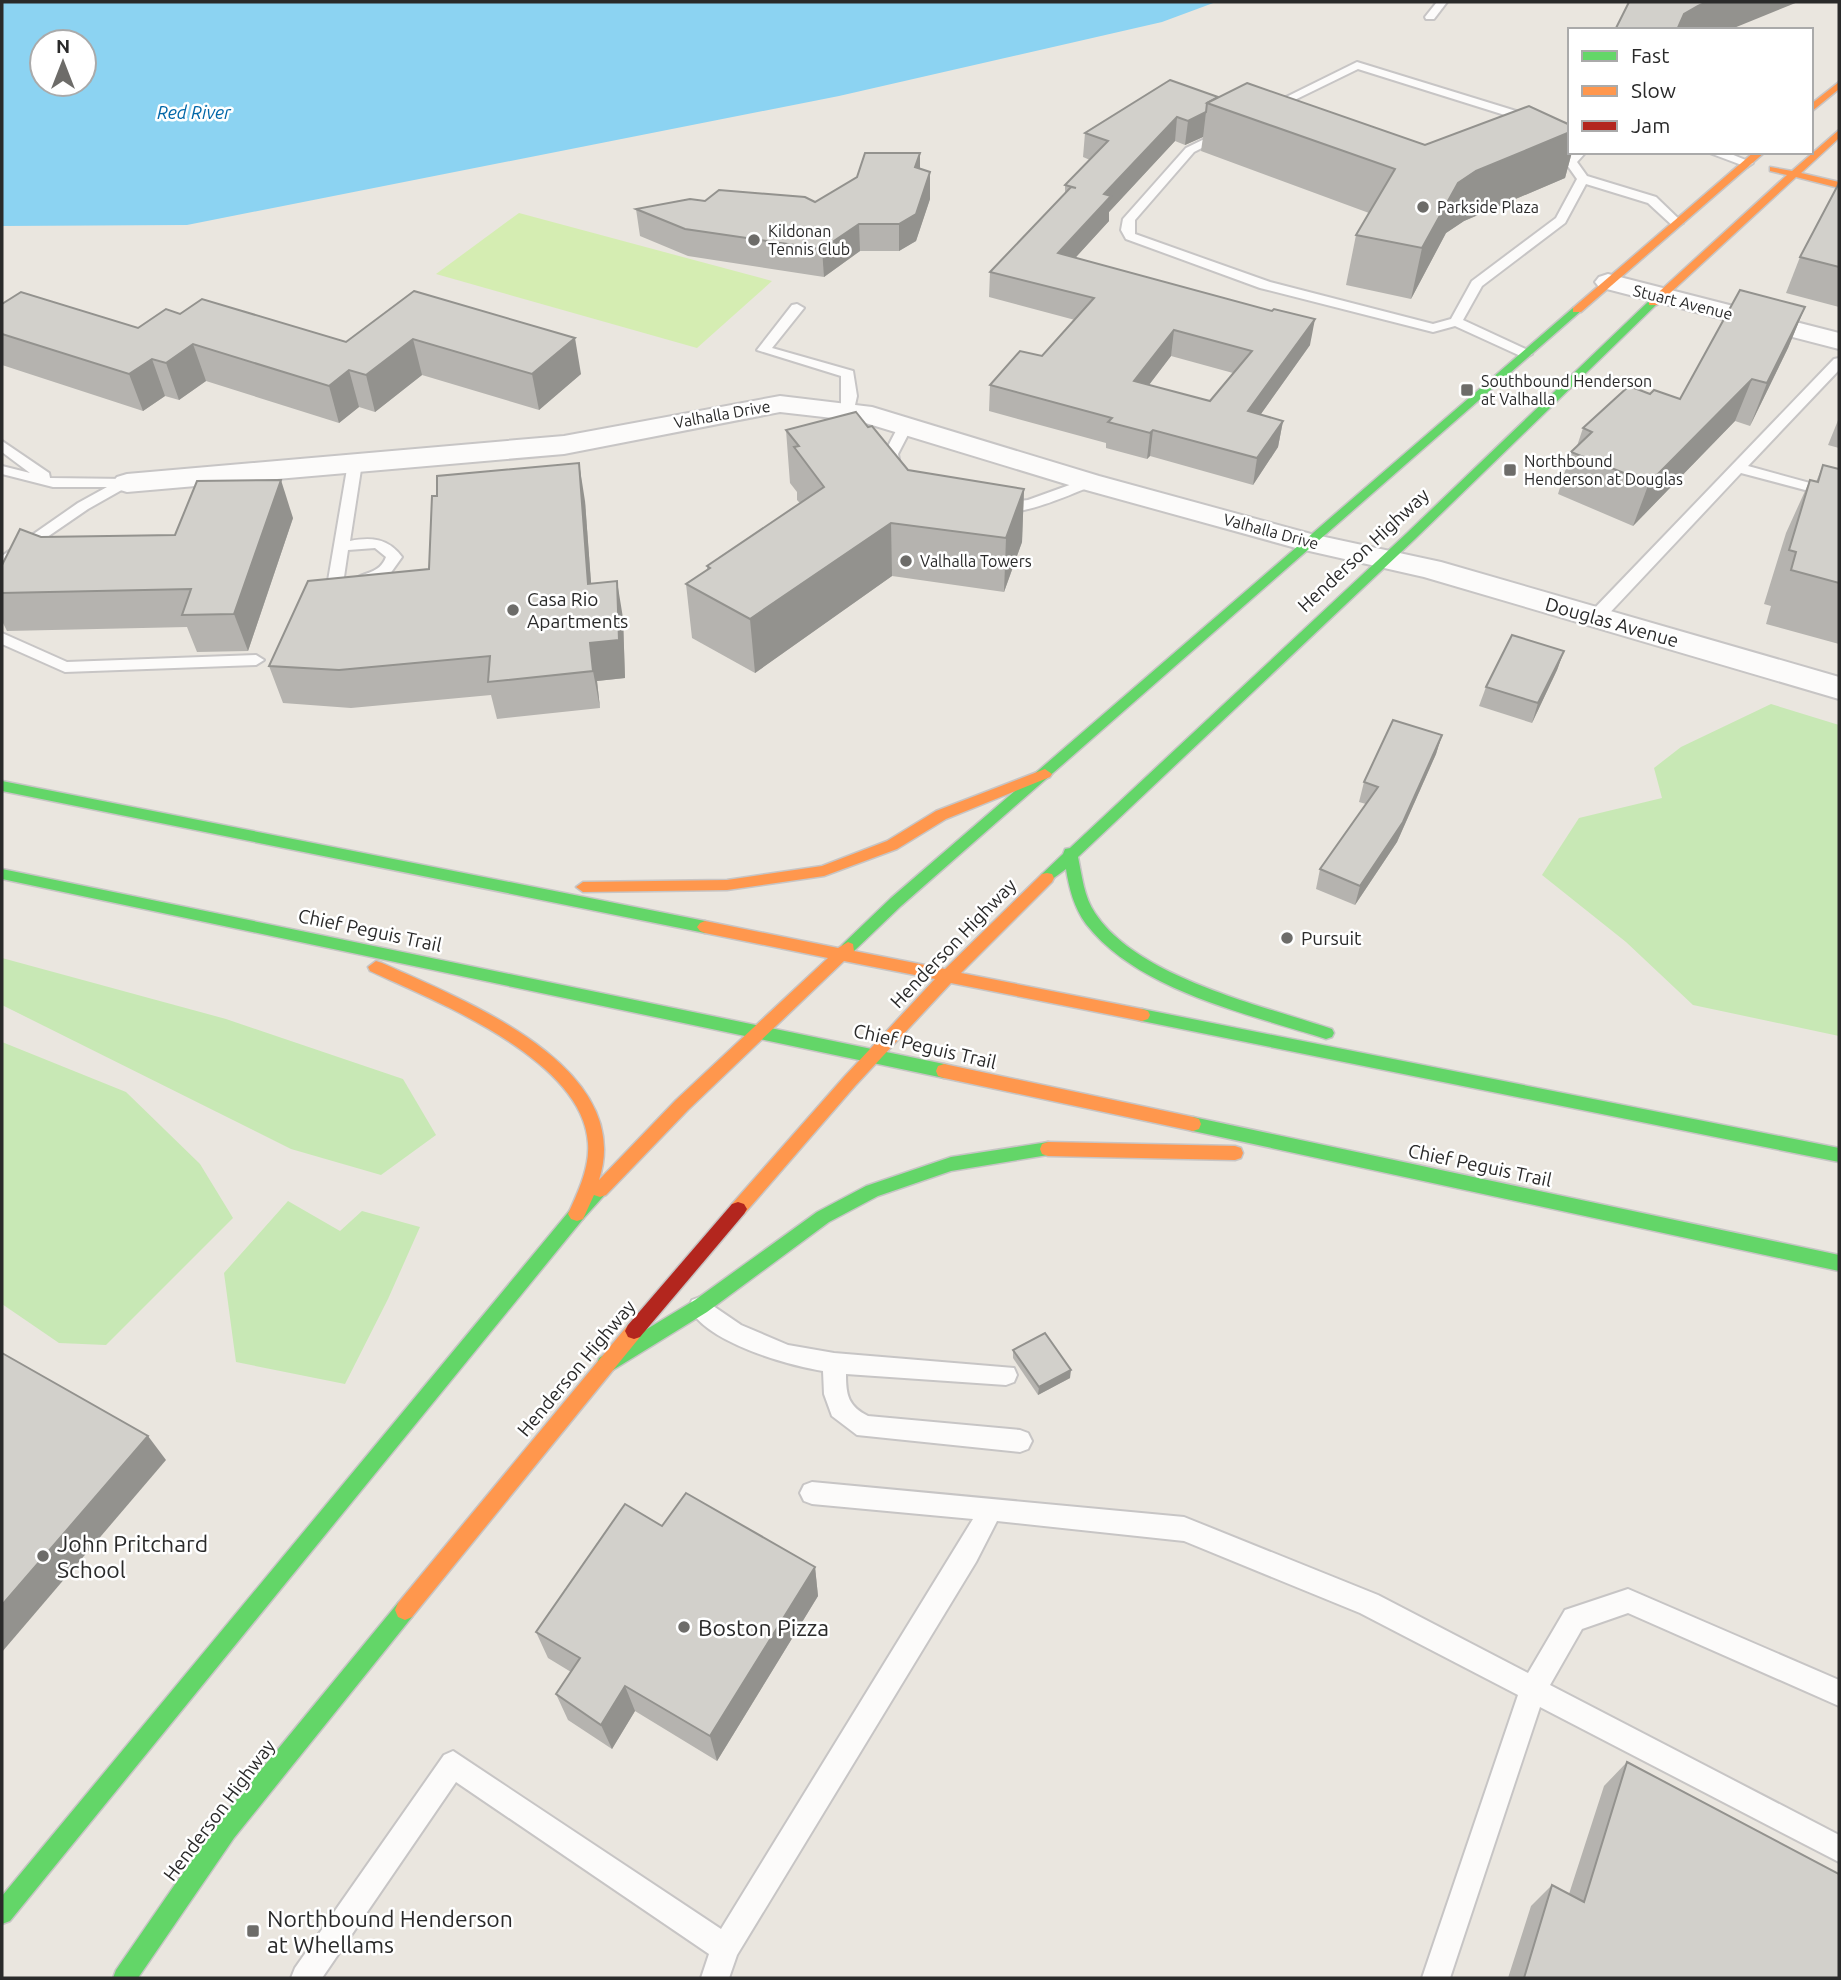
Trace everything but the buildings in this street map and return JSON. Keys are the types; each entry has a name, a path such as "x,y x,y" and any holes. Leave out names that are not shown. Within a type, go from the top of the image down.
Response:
{"main road":[{"path":"1813,107 1839,85"},
{"name":"Henderson Highway","path":"124,1978 226,1829 606,1364 791,1147 1004,918 1070,853 1411,536 1660,296 1839,133"},
{"name":"Henderson Highway","path":"2,1913 577,1214 682,1105 841,955 1218,624 1307,542 1758,154"},
{"path":"1747,163 1839,185"},
{"path":"515,888 727,885 803,876 869,855 916,833 941,815 1045,774"},
{"path":"2,786 1839,1155"},
{"path":"1070,853 1079,892 1088,915 1108,939 1128,954 1208,991 1279,1014 1423,1070"},
{"name":"Chief Peguis Trail","path":"2,874 760,1032 1839,1263"},
{"path":"324,942 503,1031 569,1082 586,1107 595,1134 596,1156 591,1180 577,1214"},
{"path":"606,1364 700,1307 828,1214 886,1185 940,1166 1006,1153 1080,1147 1210,1153 1319,1153"}],"street":[{"name":"Stuart Avenue","path":"1608,282 1839,341"},
{"name":"Valhalla Drive","path":"127,483 564,444 780,404 848,411 906,425 1088,482 1307,542 1384,559"},
{"name":"Douglas Avenue","path":"1384,559 1839,688"}],"lane":[{"path":"1430,17 1441,2"},
{"path":"1251,118 1357,65 1512,114 1568,128"},
{"path":"1239,124 1191,150 1129,219 1127,230 1130,236 1265,285 1433,328 1456,322 1525,354"},
{"path":"1578,154 1571,162 1583,179 1652,200 1677,223"},
{"path":"1719,154 1747,163"},
{"path":"1456,322 1477,284 1561,220 1583,179"},
{"path":"797,308 764,350 848,374 848,411"},
{"path":"1596,617 1839,362"},
{"path":"901,487 892,469 891,454 906,425"},
{"path":"2,445 53,483"},
{"path":"332,605 355,463"},
{"path":"1739,468 1839,495"},
{"path":"2,470 53,483 127,483"},
{"path":"985,509 1031,504 1088,482"},
{"path":"2,563 83,506 127,483"},
{"path":"337,576 372,579 391,566 394,556 382,544 365,543 342,547"},
{"path":"2,638 65,667 256,660"},
{"path":"700,1307 733,1332 786,1356 834,1363 1006,1375"},
{"path":"834,1363 835,1400 838,1408 844,1416 865,1427 1020,1441"},
{"path":"812,1493 1184,1529 1369,1604 1839,1849"},
{"path":"715,1978 725,1948 992,1509"},
{"path":"1437,1978 1532,1691 1574,1619 1628,1601 1839,1693"},
{"path":"305,1978 453,1763 725,1948"}],"green space":[{"path":"519,213 772,281 697,348 436,274"},
{"path":"1771,704 1839,725 1839,1036 1693,1005 1626,942 1542,875 1579,818 1662,798 1654,768 1681,747"},
{"path":"2,958 226,1019 403,1079 436,1135 381,1175 291,1149 2,1005"},
{"path":"2,1042 126,1092 200,1164 233,1218 106,1345 59,1343 2,1304"},
{"path":"288,1201 340,1231 362,1211 420,1227 388,1299 345,1384 236,1362 224,1273"}],"water":[{"name":"Red River","path":"2,2 1216,2 1162,22 839,96 187,225 2,226"}],"traffic: fast":[{"path":"1047,878 1411,536 1653,303"},
{"path":"848,948 896,902 1577,310"},
{"path":"2,786 705,927"},
{"path":"1070,853 1077,888 1086,913 1111,942 1137,961 1199,991 1326,1033"},
{"path":"2,874 944,1071"},
{"path":"1142,1015 1839,1155"},
{"path":"1193,1124 1839,1263"},
{"path":"606,1364 701,1306 823,1217 872,1191 951,1164 1048,1149"},
{"path":"2,1913 577,1214 600,1190"},
{"path":"124,1978 226,1830 405,1610"}],"traffic: slow":[{"path":"1813,107 1839,85"},
{"path":"1653,303 1839,133"},
{"path":"1577,310 1758,154"},
{"path":"1773,169 1839,185"},
{"path":"583,887 727,885 824,871 892,845 941,815 1045,774"},
{"path":"738,1209 888,1039 1047,878"},
{"path":"705,927 1142,1015"},
{"path":"600,1190 682,1105 848,948"},
{"path":"376,967 504,1030 535,1051 562,1075 582,1102 597,1142 592,1174 577,1214"},
{"path":"944,1071 1193,1124"},
{"path":"1048,1149 1235,1153"},
{"path":"405,1610 634,1331"}],"traffic: jam":[{"path":"634,1331 738,1209"}],"place":[{"name":"Parkside Plaza","path":"1423,207"},
{"name":"Kildonan Tennis Club","path":"754,240"},
{"name":"Southbound Henderson at Valhalla","path":"1467,390"},
{"name":"Northbound Henderson at Douglas","path":"1510,470"},
{"name":"Valhalla Towers","path":"906,561"},
{"name":"Casa Rio Apartments","path":"513,610"},
{"name":"Pursuit","path":"1287,938"},
{"name":"John Pritchard School","path":"43,1556"},
{"name":"Boston Pizza","path":"684,1627"},
{"name":"Northbound Henderson at Whellams","path":"253,1931"}]}
